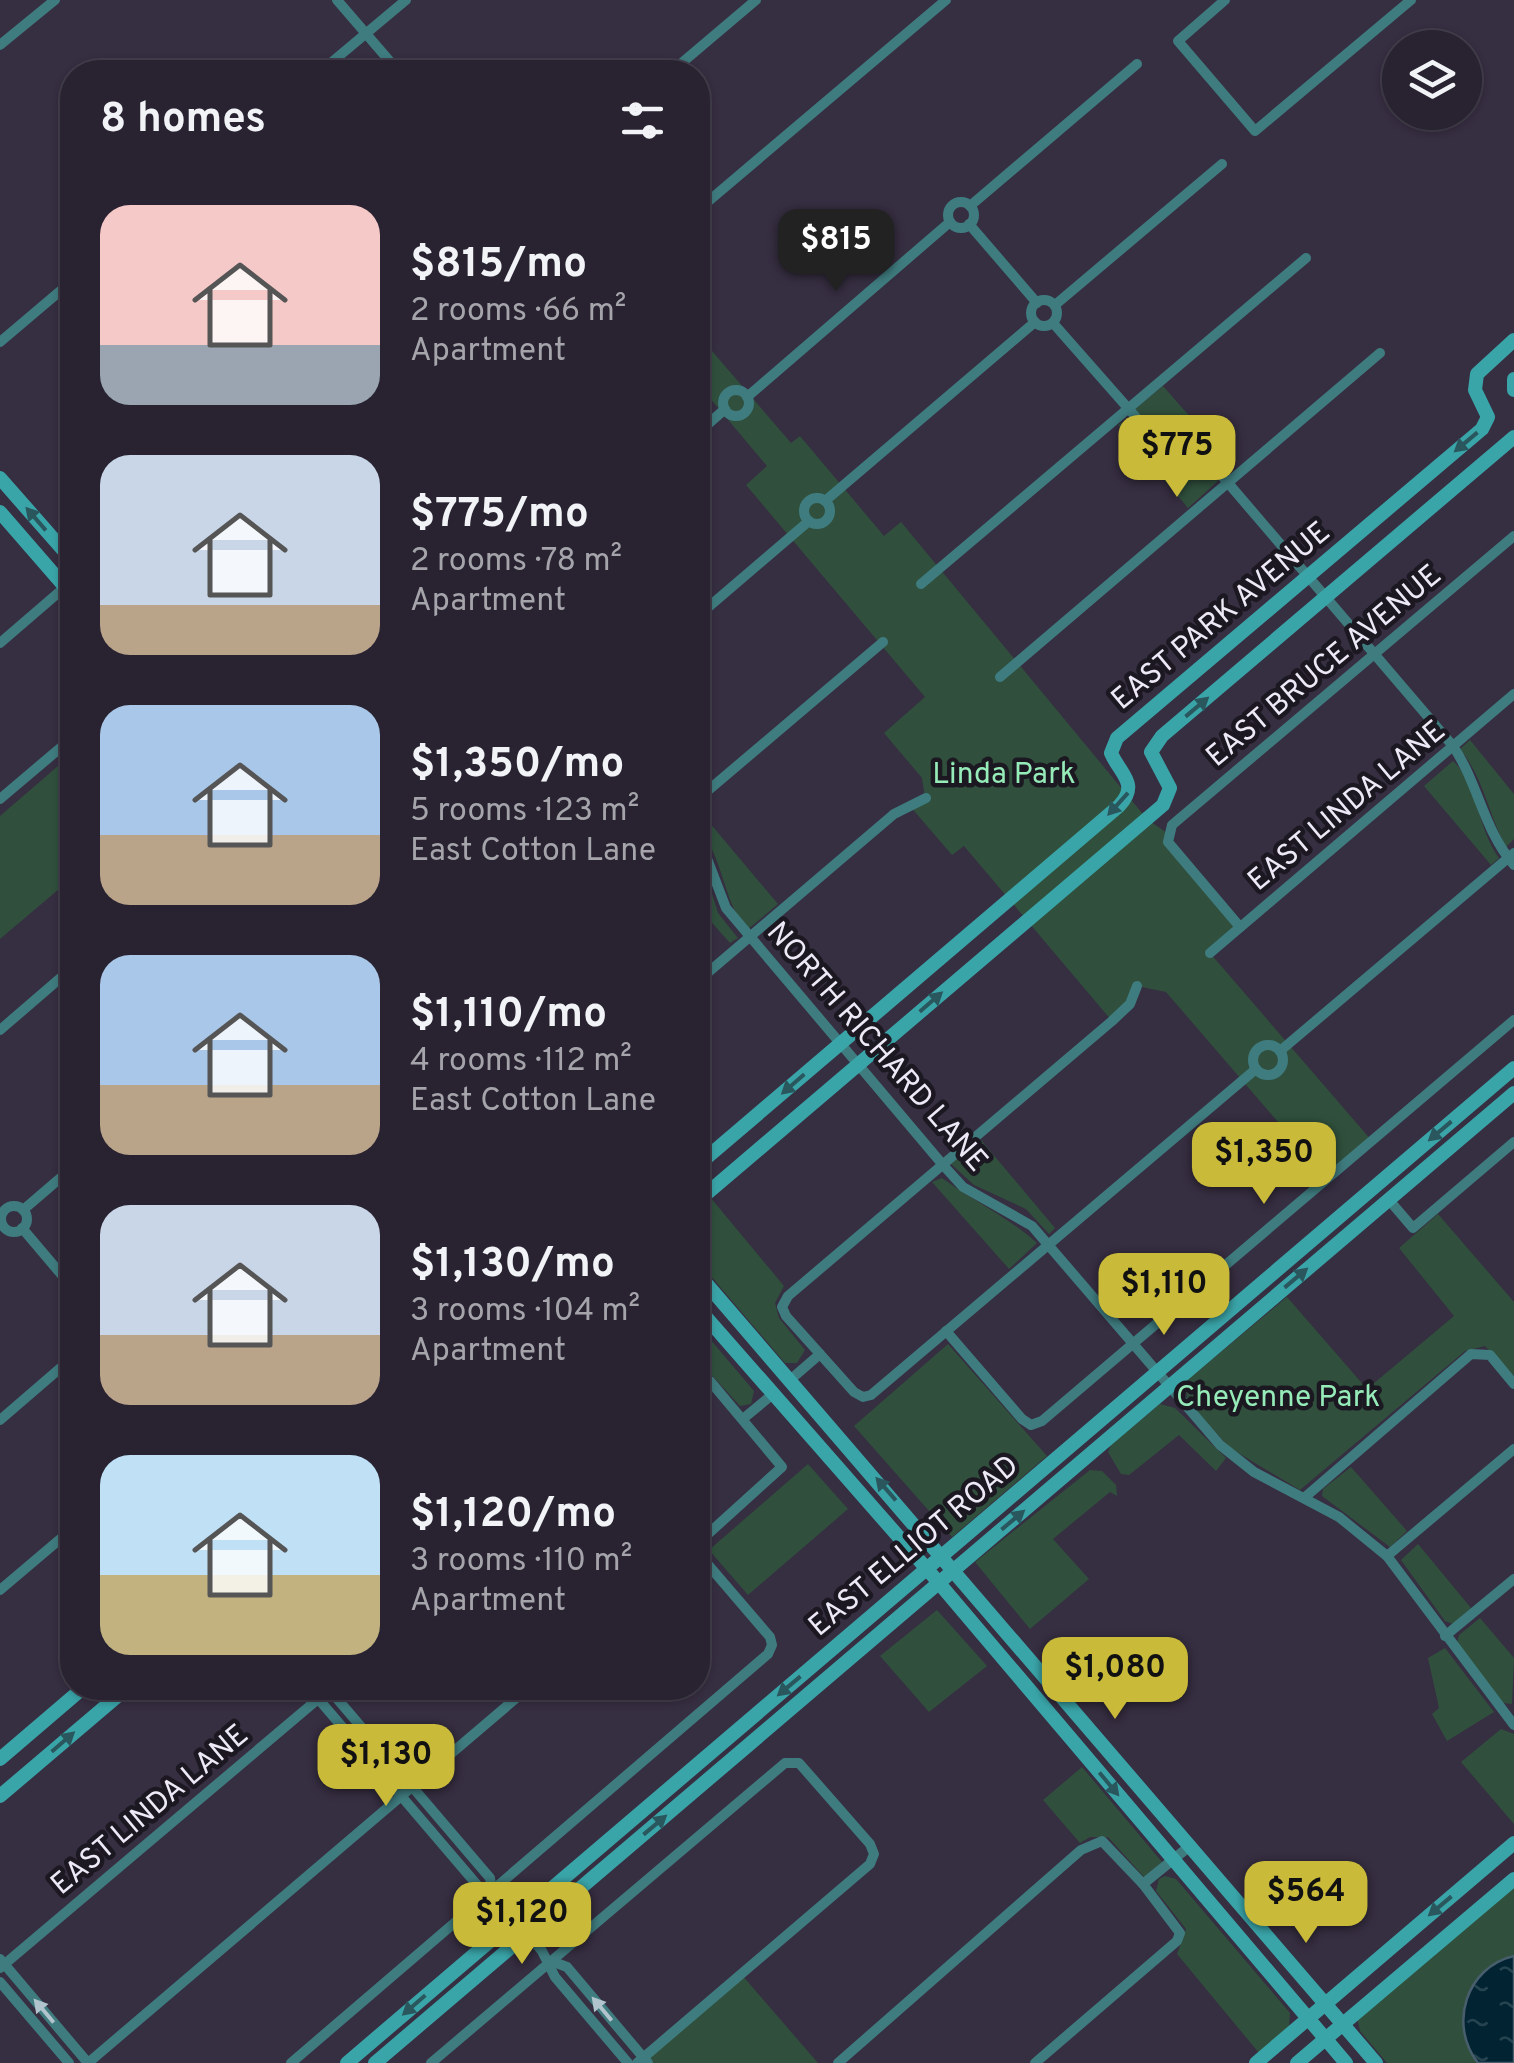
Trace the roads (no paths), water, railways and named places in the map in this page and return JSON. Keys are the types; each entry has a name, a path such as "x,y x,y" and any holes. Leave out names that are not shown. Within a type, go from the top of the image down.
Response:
{"main road":[{"name":"EAST PARK AVENUE","path":"710,1155 1119,806 1129,794 1130,784 1111,754 1117,738 1482,429 1488,417 1475,390 1477,374 1514,340"},
{"path":"1514,380 1514,390"},
{"name":"EAST PARK AVENUE","path":"710,1191 1163,805 1170,788 1152,760 1154,746 1514,438"},
{"path":"0,478 60,546"},
{"path":"0,512 60,576"},
{"name":"EAST ELLIOT ROAD","path":"347,2063 521,1926 938,1583 949,1562 1156,1373 1514,1068"},
{"name":"EAST ELLIOT ROAD","path":"375,2063 521,1926 927,1570 949,1562 1168,1387 1514,1093"},
{"path":"710,1288 1376,2063"},
{"path":"710,1322 927,1570 1346,2063"},
{"path":"0,1758 69,1700"},
{"path":"0,1796 113,1700"},
{"path":"1256,2063 1514,1842"},
{"path":"1297,2063 1514,1878"}],"street":[{"path":"0,45 55,0"},
{"path":"336,0 388,60"},
{"path":"334,60 406,0"},
{"path":"686,60 756,0"},
{"path":"710,200 946,0"},
{"path":"1226,0 1178,41 1254,131 1411,0"},
{"path":"970,206 1137,64"},
{"path":"1222,164 1054,305 1053,322 1149,432 1211,463 1308,576 1452,746 1469,770 1493,839 1512,859 1280,1051"},
{"path":"961,202 970,206 973,216 969,224 960,227 950,222 948,213 952,205 961,202"},
{"path":"747,397 950,222"},
{"path":"969,224 1037,303"},
{"path":"922,584 1306,258"},
{"path":"0,342 60,291"},
{"path":"1053,322 1044,326 1035,322 1032,312 1037,303 1045,300 1054,305"},
{"path":"825,501 1035,322"},
{"path":"1000,678 1380,352"},
{"path":"725,410 724,399 730,392 747,397"},
{"path":"725,410 740,416 748,408 747,397"},
{"path":"710,423 725,410"},
{"path":"809,521 806,504 816,498 825,501"},
{"path":"809,521 820,524 827,518 825,501"},
{"path":"710,606 809,521"},
{"name":"EAST BRUCE AVENUE","path":"1240,927 1168,842 1166,833 1514,536"},
{"path":"0,643 60,595"},
{"path":"710,789 883,642"},
{"name":"EAST LINDA LANE","path":"1210,953 1514,694"},
{"path":"0,799 60,748"},
{"path":"710,971 894,814 926,798"},
{"name":"NORTH RICHARD LANE","path":"710,866 726,908 748,938 942,1165 964,1187 1015,1214 1048,1244 1220,1445 1254,1472 1339,1517 1387,1556 1444,1636 1512,1717"},
{"path":"0,1030 60,978"},
{"path":"1137,986 1130,1004 1112,1021 788,1296 782,1306 820,1354 863,1398 1256,1069"},
{"path":"946,1331 1031,1425 1042,1421 1514,1020"},
{"path":"1256,1069 1254,1058 1258,1050 1268,1046 1280,1051"},
{"path":"1256,1069 1267,1075 1276,1072 1283,1061 1280,1051"},
{"path":"1389,1200 1413,1228 1514,1142"},
{"path":"23,1210 60,1178"},
{"path":"22,1228 10,1232 2,1228 0,1220 3,1205 23,1210"},
{"path":"22,1228 26,1217 23,1210"},
{"path":"22,1228 60,1272"},
{"path":"1304,1498 1471,1354 1480,1351 1490,1355 1514,1384"},
{"path":"790,1380 820,1354"},
{"path":"0,1420 60,1368"},
{"path":"710,1386 744,1418 782,1467 710,1532"},
{"path":"744,1418 773,1394"},
{"path":"1387,1556 1514,1448"},
{"path":"0,1590 60,1538"},
{"path":"291,2063 768,1654 772,1645 710,1568"},
{"path":"1444,1636 1514,1579"},
{"name":"EAST LINDA LANE","path":"2,1964 316,1700"},
{"path":"320,1700 478,1886 492,1892 551,1961 555,1977 628,2063"},
{"path":"340,1700 490,1878 492,1892"},
{"path":"2,1964 88,2063 514,1700"},
{"path":"432,2063 551,1961 792,1760 870,1844 874,1854 870,1864 643,2061 567,1967 551,1961"},
{"path":"838,2063 1082,1850 1102,1841 1144,1884 1180,1934 1035,2063"},
{"path":"1144,1884 1190,1845"},
{"path":"0,1982 70,2063"}],"water":[{"path":"1514,1956 1514,2063 1478,2063 1464,2032 1467,1999 1484,1972"}],"park label":[{"name":"Linda Park","path":"1004,773"},
{"name":"Cheyenne Park","path":"1278,1396"}]}
